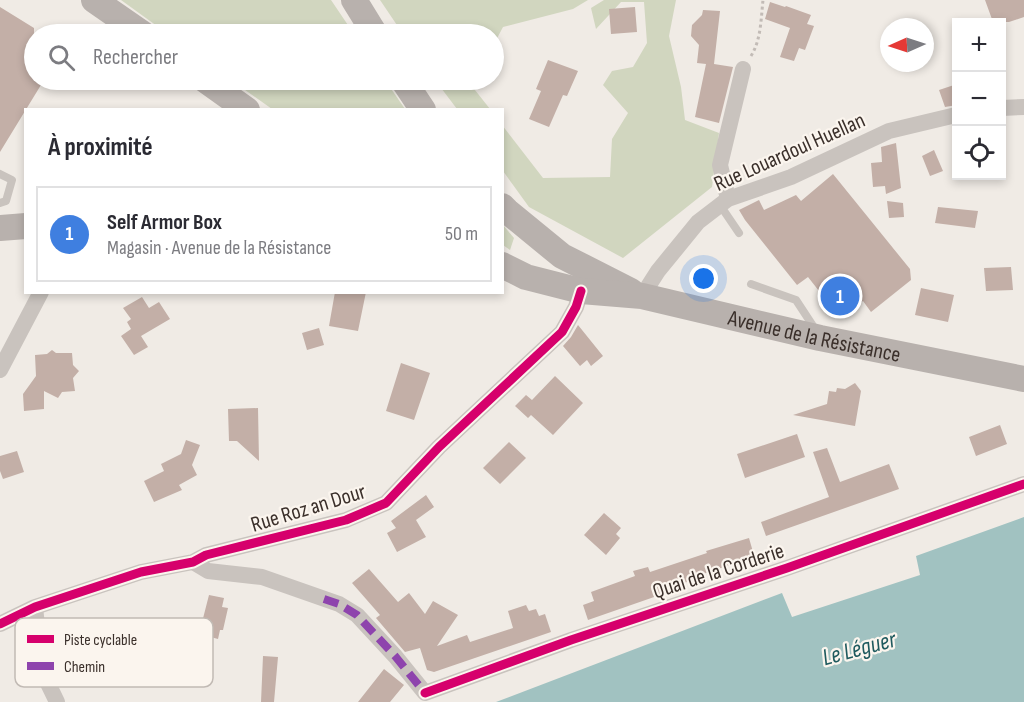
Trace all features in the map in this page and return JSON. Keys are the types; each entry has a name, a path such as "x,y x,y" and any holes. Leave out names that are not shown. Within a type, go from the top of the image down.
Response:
{"main road":[{"path":"94,0 128,24"},
{"path":"354,0 369,24"},
{"path":"219,90 244,108"},
{"path":"410,90 422,108"},
{"path":"504,208 562,256 642,296"},
{"path":"0,228 24,226"},
{"name":"Avenue de la Résistance","path":"514,276 581,291 642,296 820,338 1024,379"}],"street":[{"path":"724,202 720,165 743,69"},
{"path":"1006,108 1024,107"},
{"name":"Rue Louardoul Huellan","path":"642,296 658,271 698,222 724,202 791,177 889,131 952,117"},
{"name":"Rue Roz an Dour","path":"0,624 35,607 141,572 193,562 206,555 346,520 386,503 439,447 562,332 576,307 581,291"},
{"path":"0,370 40,294"},
{"name":"Quai de la Corderie","path":"421,698 571,640 787,568 1024,484"},
{"path":"193,562 208,571 262,577 339,604 357,615 395,656 421,698"},
{"path":"35,607 36,618"},
{"path":"50,687 57,702"}],"lane":[{"path":"0,174 12,180 6,201 0,203"},
{"path":"724,202 739,233"},
{"path":"751,284 796,300 820,338"}],"path":[{"path":"743,69 755,49 763,0"}],"green space":[{"path":"121,0 331,0 347,24 154,24"},
{"path":"380,0 588,0 573,9 504,27 504,24 396,24"},
{"path":"604,0 676,0 669,36 681,87 685,120 719,133 712,187 623,258 529,207 504,172 504,128 543,178 610,177 612,139 628,113 603,85 612,71 633,67 647,43 644,2 621,2 596,29 591,8"},
{"path":"245,90 392,90 404,108 271,108"},
{"path":"443,90 475,90 489,108 456,108"},
{"path":"504,226 514,238 510,250 504,246"}],"water":[{"name":"Le Léguer","path":"1024,517 1024,702 496,702 782,593 792,617 920,575 916,556"}],"building":[{"path":"985,0 1024,0 1024,17 1009,22 1006,22 1006,18 992,18"},
{"path":"770,2 811,15 807,24 814,26 805,50 799,48 794,61 780,57 790,28 765,19"},
{"path":"0,7 28,24 24,24 24,90 38,90 27,108 24,108 24,113 0,152"},
{"path":"635,7 637,32 611,34 609,9"},
{"path":"703,10 720,11 714,64 733,67 719,123 695,117 706,64 697,63 699,45 691,36 692,25 702,15"},
{"path":"548,60 578,71 567,96 563,95 549,127 529,119 541,91 536,89"},
{"path":"952,86 952,106 945,107 939,90"},
{"path":"896,143 901,188 886,194 885,186 873,187 871,163 882,162 881,147"},
{"path":"934,150 943,171 930,176 922,156"},
{"path":"833,174 910,269 911,280 871,312 863,301 857,305 819,291 808,277 797,285 739,210 759,200 764,210 796,195 801,201"},
{"path":"887,201 903,203 904,217 889,218"},
{"path":"938,207 978,211 975,228 935,223"},
{"path":"1011,267 1013,290 986,291 984,268"},
{"path":"921,288 954,295 948,322 915,315"},
{"path":"335,294 366,294 358,331 329,326"},
{"path":"142,297 149,308 159,302 170,319 141,336 148,347 134,355 121,336 131,329 127,322 131,319 123,308"},
{"path":"578,325 603,356 591,366 587,360 580,366 563,346"},
{"path":"319,328 324,345 307,350 302,333"},
{"path":"52,350 56,353 72,353 73,365 79,371 73,378 75,391 62,392 58,398 44,391 44,409 24,411 23,394 36,376 35,355 47,354"},
{"path":"401,363 430,373 414,420 386,411"},
{"path":"555,376 583,403 553,435 531,415 528,418 515,406 526,395 532,400"},
{"path":"855,383 861,391 855,426 793,415 827,404 829,391 836,392 837,388 845,389"},
{"path":"258,408 259,461 237,441 229,441 228,409"},
{"path":"1000,425 1007,444 976,456 969,437"},
{"path":"797,434 805,457 745,478 737,454"},
{"path":"186,440 200,445 192,465 197,475 179,485 182,490 154,502 144,481 164,471 161,464 181,454"},
{"path":"509,442 526,458 500,484 483,468"},
{"path":"827,448 840,482 889,464 899,489 766,536 761,522 829,497 813,452"},
{"path":"17,451 24,472 3,479 0,471 0,456"},
{"path":"426,495 434,507 416,520 426,537 397,552 387,533 396,528 391,521"},
{"path":"604,513 621,528 616,534 620,538 606,555 584,535"},
{"path":"749,538 753,552 751,558 700,575 700,577 679,585 680,588 588,620 583,605 594,601 591,592 635,576 633,571 648,567 650,572"},
{"path":"369,569 398,602 409,593 425,614 433,601 458,615 437,646 467,635 470,642 513,628 508,611 526,605 529,611 536,609 539,616 545,614 551,632 434,672 427,670 420,648 405,652 376,618 380,615 352,583"},
{"path":"209,595 224,598 222,607 228,608 223,630 220,630 218,639 213,638 213,618 203,618"},
{"path":"263,656 278,657 274,702 261,702"},
{"path":"384,669 404,685 390,702 358,702"}],"marked path":[{"path":"324,599 339,604 357,615 425,693"}],"cycle path":[{"path":"0,624 35,607 141,572 193,562 206,555 346,520 386,503 439,447 562,332 576,307 581,291"},
{"path":"425,693 571,640 787,568 1024,484"}],"place":[{"name":"Self Armor Box","path":"840,296"}]}
